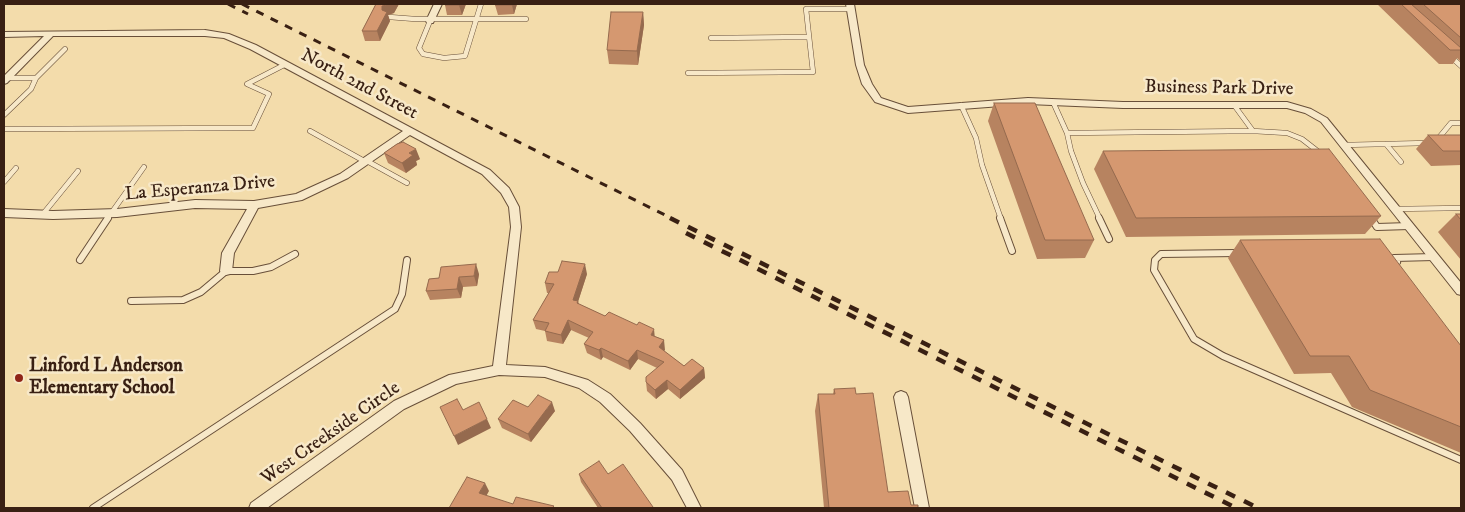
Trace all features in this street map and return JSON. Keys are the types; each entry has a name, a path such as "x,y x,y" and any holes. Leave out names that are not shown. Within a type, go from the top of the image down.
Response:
{"street":[{"path":"431,20 438,4"},
{"name":"Business Park Drive","path":"851,6 860,65 867,84 878,100 908,110 1004,102 1053,102 1123,105 1286,105 1308,111 1324,120 1461,291"},
{"name":"North 2nd Street","path":"4,34 205,33 226,36 252,47 486,172 505,190 514,207 516,226 499,370"},
{"path":"5,80 50,35"},
{"name":"La Esperanza Drive","path":"4,213 110,214 195,204 254,205 298,197 344,176 410,132"},
{"path":"226,272 228,253 254,205"},
{"name":"West Creekside Circle","path":"256,508 399,405 454,379 499,370 545,372 583,384 605,398 677,475 694,508"},
{"path":"901,397 922,508"}],"lane":[{"path":"431,20 419,48 423,54 444,58 465,56 481,4"},
{"path":"688,73 812,72 806,9 851,6"},
{"path":"390,16 431,20 526,19"},
{"path":"711,38 809,37"},
{"path":"4,115 31,89 36,78 65,48"},
{"path":"1447,54 1461,66"},
{"path":"4,129 253,128 268,94 247,84 284,65"},
{"path":"5,80 36,78"},
{"path":"1053,102 1067,133 1083,182 1109,239"},
{"path":"961,105 976,138 982,165 1012,251"},
{"path":"1234,105 1253,131"},
{"path":"1434,143 1450,123 1461,123"},
{"path":"310,131 407,183"},
{"path":"1067,133 1253,131 1287,133 1302,138 1327,161"},
{"path":"1344,145 1443,143"},
{"path":"1386,144 1401,162"},
{"path":"80,260 144,167"},
{"path":"4,182 16,168"},
{"path":"43,214 78,171"},
{"path":"1395,209 1461,208"},
{"path":"1366,212 1377,226 1409,226"},
{"path":"1387,252 1399,266"},
{"path":"1249,253 1161,254 1155,260 1154,270 1194,339 1223,356 1461,460"},
{"path":"131,301 183,300 201,292 226,272 253,271 271,267 295,254"},
{"path":"1394,258 1434,257"},
{"path":"93,508 395,309 402,294 407,260"}],"building":[{"path":"376,4 391,4 382,6 382,10 387,12 377,31 362,31"},
{"path":"512,4 512,5 495,5"},
{"path":"1401,4 1411,4 1461,50 1450,50"},
{"path":"1423,4 1460,4 1461,38"},
{"path":"611,12 643,12 637,51 607,50"},
{"path":"994,103 1035,103 1094,240 1045,240"},
{"path":"1428,135 1461,135 1461,151 1443,151"},
{"path":"403,142 416,149 409,153 413,155 402,163 384,153 397,144"},
{"path":"1329,149 1381,216 1136,218 1103,151"},
{"path":"1380,239 1461,346 1461,427 1370,390 1349,356 1310,356 1240,240"},
{"path":"562,261 585,264 573,300 605,316 609,312 637,325 639,322 654,329 651,335 664,340 659,347 684,366 692,359 704,368 680,390 667,380 655,390 646,382 646,377 664,362 637,350 628,361 601,348 599,350 584,344 593,332 568,320 561,335 545,331 549,323 533,320 554,284 545,283 549,272 558,272"},
{"path":"476,264 474,276 459,277 457,289 426,291 429,279 439,278 441,267"},
{"path":"855,388 856,394 873,393 888,492 908,491 911,505 918,505 918,508 829,508 818,394 835,394 834,389"},
{"path":"538,395 552,402 528,434 498,419 513,400 528,407"},
{"path":"457,399 463,410 479,402 487,419 454,436 440,407"},
{"path":"599,461 608,474 623,464 653,507 602,508 579,474"},
{"path":"467,477 485,483 479,493 513,504 516,497 554,506 552,508 449,508"}],"railway":[{"path":"228,4 248,14"},
{"path":"242,4 673,219"},
{"path":"670,218 1258,508"},
{"path":"686,233 1236,508"}],"place":[{"name":"Linford L Anderson Elementary School","path":"19,378"}]}
